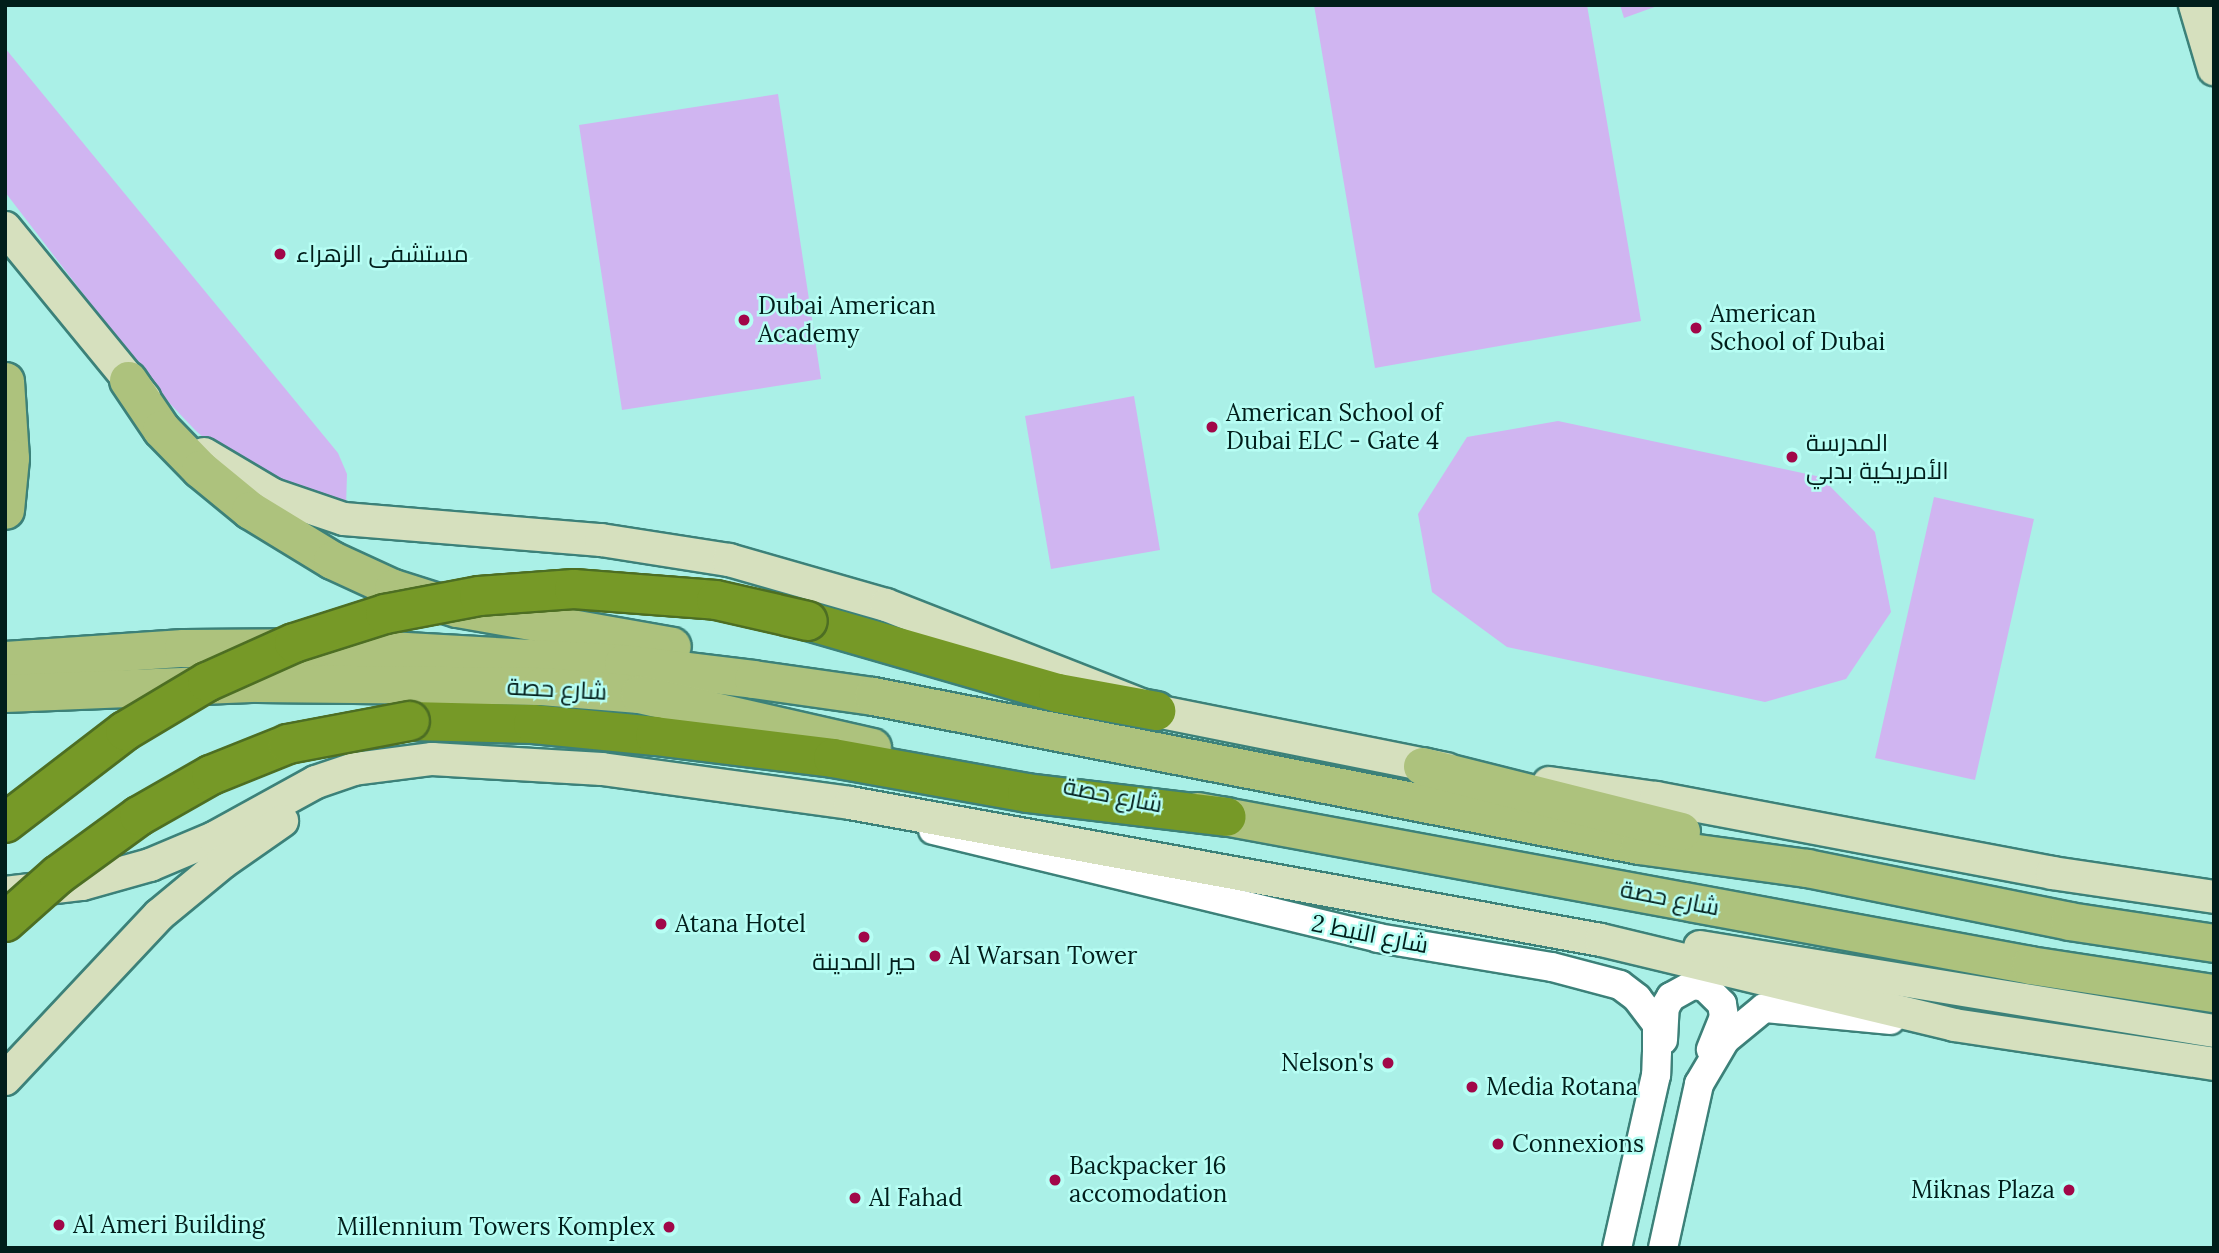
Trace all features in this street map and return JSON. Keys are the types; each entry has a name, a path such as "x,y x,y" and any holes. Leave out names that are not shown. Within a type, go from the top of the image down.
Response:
{"highway":[{"path":"5,823 125,731 207,682 294,643 385,614 479,596 573,589 716,600 808,621 1058,692 1156,711"},
{"path":"5,922 58,875 139,816 211,775 288,744 410,720 533,724 655,736 833,758 1027,793 1227,817"}],"main road":[{"path":"2195,5 2214,68"},
{"path":"5,228 128,380 170,425 208,457 273,495 320,513 368,524 622,542 761,568 886,605 1156,711 1422,766 1653,822 1807,868"},
{"path":"128,380 160,429 224,490 304,544 393,588 490,616 786,668 873,696"},
{"path":"5,381 10,458 5,510"},
{"name":"شارع حصة","path":"5,660 183,648 428,650 623,663 873,696 1639,845 1807,868 2157,936 2214,943"},
{"name":"شارع حصة","path":"5,693 184,684 406,682 602,690 1227,817 2149,985 2214,993"},
{"path":"5,893 82,884 150,865 214,838 317,782 354,769 403,760 671,777 850,803 1601,940 1954,1025 2214,1064"},
{"path":"5,1079 159,915 256,838 324,798 361,784 465,762"},
{"path":"1422,766 1656,798 2052,873 2214,897"},
{"path":"1601,940 1764,954 2214,1031"}],"street":[{"name":"شارع النبط 2","path":"850,803 954,837 1204,898 1611,982 1637,998 1657,1025 1656,1075 1617,1248"},
{"path":"1656,1075 1665,1007 1681,989 1705,987 1723,1004 1724,1017 1699,1084 1663,1248"},
{"path":"1699,1084 1725,1040 1764,1008 1954,1025"}],"shaded area":[{"path":"1314,5 1587,5 1641,321 1375,368"},
{"path":"1620,5 1660,5 1624,18"},
{"path":"5,48 338,453 347,474 346,507 292,491 218,450 196,431 157,390 5,192"},
{"path":"778,94 821,379 622,410 579,125"},
{"path":"1134,396 1160,550 1051,569 1025,416"},
{"path":"1558,421 1821,477 1875,532 1891,612 1846,679 1765,702 1507,647 1432,592 1418,514 1467,437"},
{"path":"1934,497 2034,519 1975,780 1875,758"}],"place":[{"name":"مستشفى الزهراء","path":"280,254"},
{"name":"Dubai American Academy","path":"744,320"},
{"name":"American School of Dubai","path":"1696,328"},
{"name":"American School of Dubai ELC - Gate 4","path":"1212,427"},
{"name":"المدرسة الأمريكية بدبي","path":"1792,457"},
{"name":"Atana Hotel","path":"661,924"},
{"name":"حير المدينة","path":"864,937"},
{"name":"Al Warsan Tower","path":"935,956"},
{"name":"Nelson's","path":"1388,1063"},
{"name":"Media Rotana","path":"1472,1087"},
{"name":"Connexions","path":"1498,1144"},
{"name":"Backpacker 16 accomodation","path":"1055,1180"},
{"name":"Miknas Plaza","path":"2069,1190"},
{"name":"Al Fahad","path":"855,1198"},
{"name":"Al Ameri Building","path":"59,1225"},
{"name":"Millennium Towers Komplex","path":"669,1227"}]}
